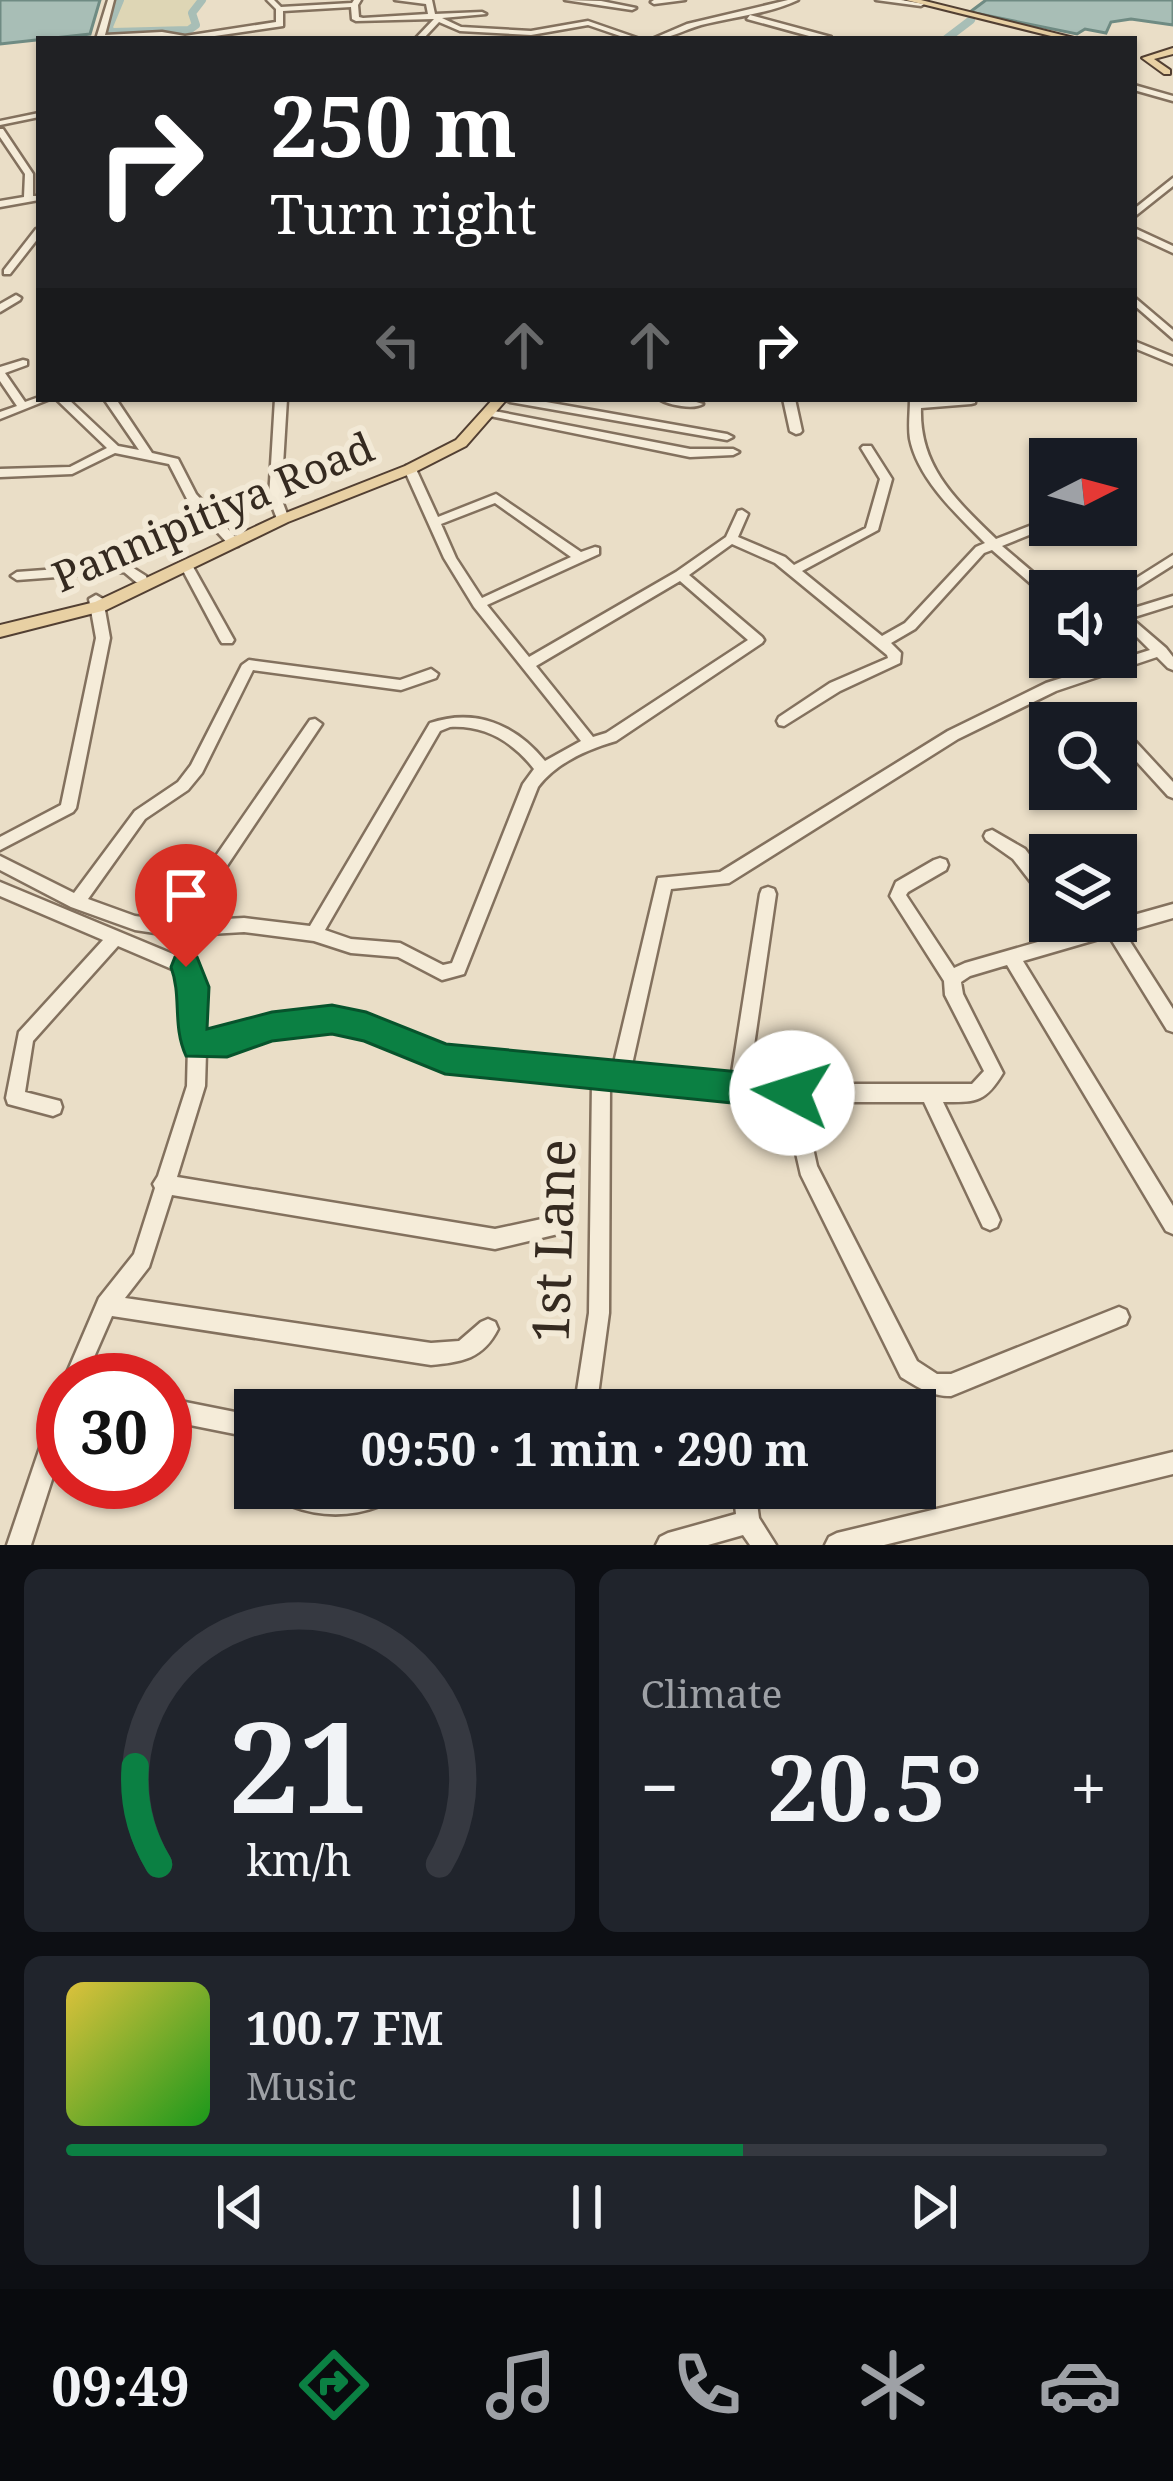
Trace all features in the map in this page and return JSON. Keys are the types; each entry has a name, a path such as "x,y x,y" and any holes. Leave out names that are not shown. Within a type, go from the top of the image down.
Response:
{"main road":[{"path":"916,2 1047,36"},
{"path":"1137,54 1170,48"},
{"path":"1170,48 1147,58 1170,74"},
{"path":"1137,56 1170,74"},
{"name":"Pannipitiya Road","path":"281,516 410,469 461,442 492,404"},
{"name":"Pannipitiya Road","path":"98,603 141,579 432,449 492,404"},
{"name":"Pannipitiya Road","path":"0,627 98,603 231,540"}],"street":[{"path":"101,36 111,0"},
{"path":"202,36 280,25 279,10 270,0"},
{"path":"398,0 428,1 434,18"},
{"path":"568,0 632,8"},
{"path":"654,2 682,0"},
{"path":"662,36 688,23 747,16 795,0"},
{"path":"880,0 916,2"},
{"path":"279,10 356,2 359,36"},
{"path":"588,23 601,2"},
{"path":"356,19 482,14"},
{"path":"747,16 817,36"},
{"path":"434,18 472,31 531,33 588,23 627,36"},
{"path":"421,36 434,18"},
{"path":"531,33 537,36"},
{"path":"668,33 678,36"},
{"path":"1137,88 1173,99"},
{"path":"0,205 36,199 29,174 0,127 36,116"},
{"path":"1137,211 1173,181"},
{"path":"1137,232 1173,250"},
{"path":"7,272 36,235"},
{"path":"0,309 16,298"},
{"path":"1137,303 1173,336"},
{"path":"1137,345 1173,361"},
{"path":"23,363 0,372 23,407"},
{"path":"0,416 36,402"},
{"path":"65,402 114,449"},
{"path":"112,402 147,454"},
{"path":"281,402 281,516"},
{"path":"527,402 727,437"},
{"path":"684,402 697,404"},
{"path":"790,402 796,431"},
{"path":"916,402 919,449 993,542 1029,574"},
{"path":"492,404 690,453 734,452"},
{"path":"794,570 872,530 886,479 867,448"},
{"path":"0,473 72,470 114,449 174,461 191,496 231,540"},
{"path":"410,469 478,604 590,743"},
{"path":"436,522 496,498 588,555 478,604"},
{"path":"530,663 681,575 731,539 742,514"},
{"path":"883,642 910,626 993,542 1029,529"},
{"path":"731,539 794,570 883,642 895,660 835,687 784,721"},
{"path":"1137,583 1173,559"},
{"path":"186,565 227,640"},
{"path":"17,576 127,568 141,579"},
{"path":"0,862 77,902 135,923 175,929 244,925 314,934 351,946 400,950 442,973 458,969 531,784 543,769 611,736 758,640 681,575"},
{"path":"1137,610 1173,600"},
{"path":"0,844 68,808 103,638 98,603"},
{"path":"1137,632 1173,665"},
{"name":"1st Lane","path":"588,1389 599,1313 610,1076 664,883 723,878 953,735 1051,687 1160,651"},
{"path":"77,902 140,815 183,786 197,769 249,665 401,685 431,674"},
{"path":"314,934 435,727 447,721 475,724 512,736 526,745 543,769"},
{"path":"175,929 316,724"},
{"path":"1137,753 1173,792"},
{"path":"992,836 1029,867"},
{"path":"197,1045 227,1042 272,1026 332,1020 366,1027 445,1059 792,1093 976,1093 986,1088 994,1073 954,994 952,979 898,896 902,887 940,865"},
{"path":"0,889 186,967 194,987 191,1028 197,1045 196,1086 142,1259 106,1305 85,1353"},
{"path":"739,1089 768,894"},
{"path":"1137,921 1173,911"},
{"path":"53,1107 14,1098 25,1038 114,939"},
{"path":"952,979 1045,942"},
{"path":"1122,942 1173,1024"},
{"path":"1011,957 1173,1224"},
{"path":"792,1093 808,1168 909,1369 934,1385 951,1385 1119,1317"},
{"path":"930,1095 990,1220"},
{"path":"163,1184 495,1239 550,1228"},
{"path":"106,1305 431,1354 463,1351 488,1329"},
{"path":"192,1414 234,1423"},
{"path":"837,1545 1173,1463"},
{"path":"14,1544 36,1485"},
{"path":"746,1509 748,1522 764,1545"},
{"path":"668,1545 748,1522"}],"shaded area":[{"path":"120,0 202,0 192,13 196,25 189,30 113,32 108,29"}],"water":[{"path":"0,0 100,0 90,34 36,36 36,40 0,44"},
{"path":"986,0 1173,0 1173,25 1131,19 1111,22 1106,33 1085,29 1077,34 970,12"}],"waterway":[{"path":"120,0 108,29 113,32 189,30 196,25 192,13 202,0"},
{"path":"950,36 971,20"}],"route":[{"path":"186,967 194,987 191,1028 197,1045 227,1042 272,1026 332,1020 366,1027 445,1059 792,1093"}]}
